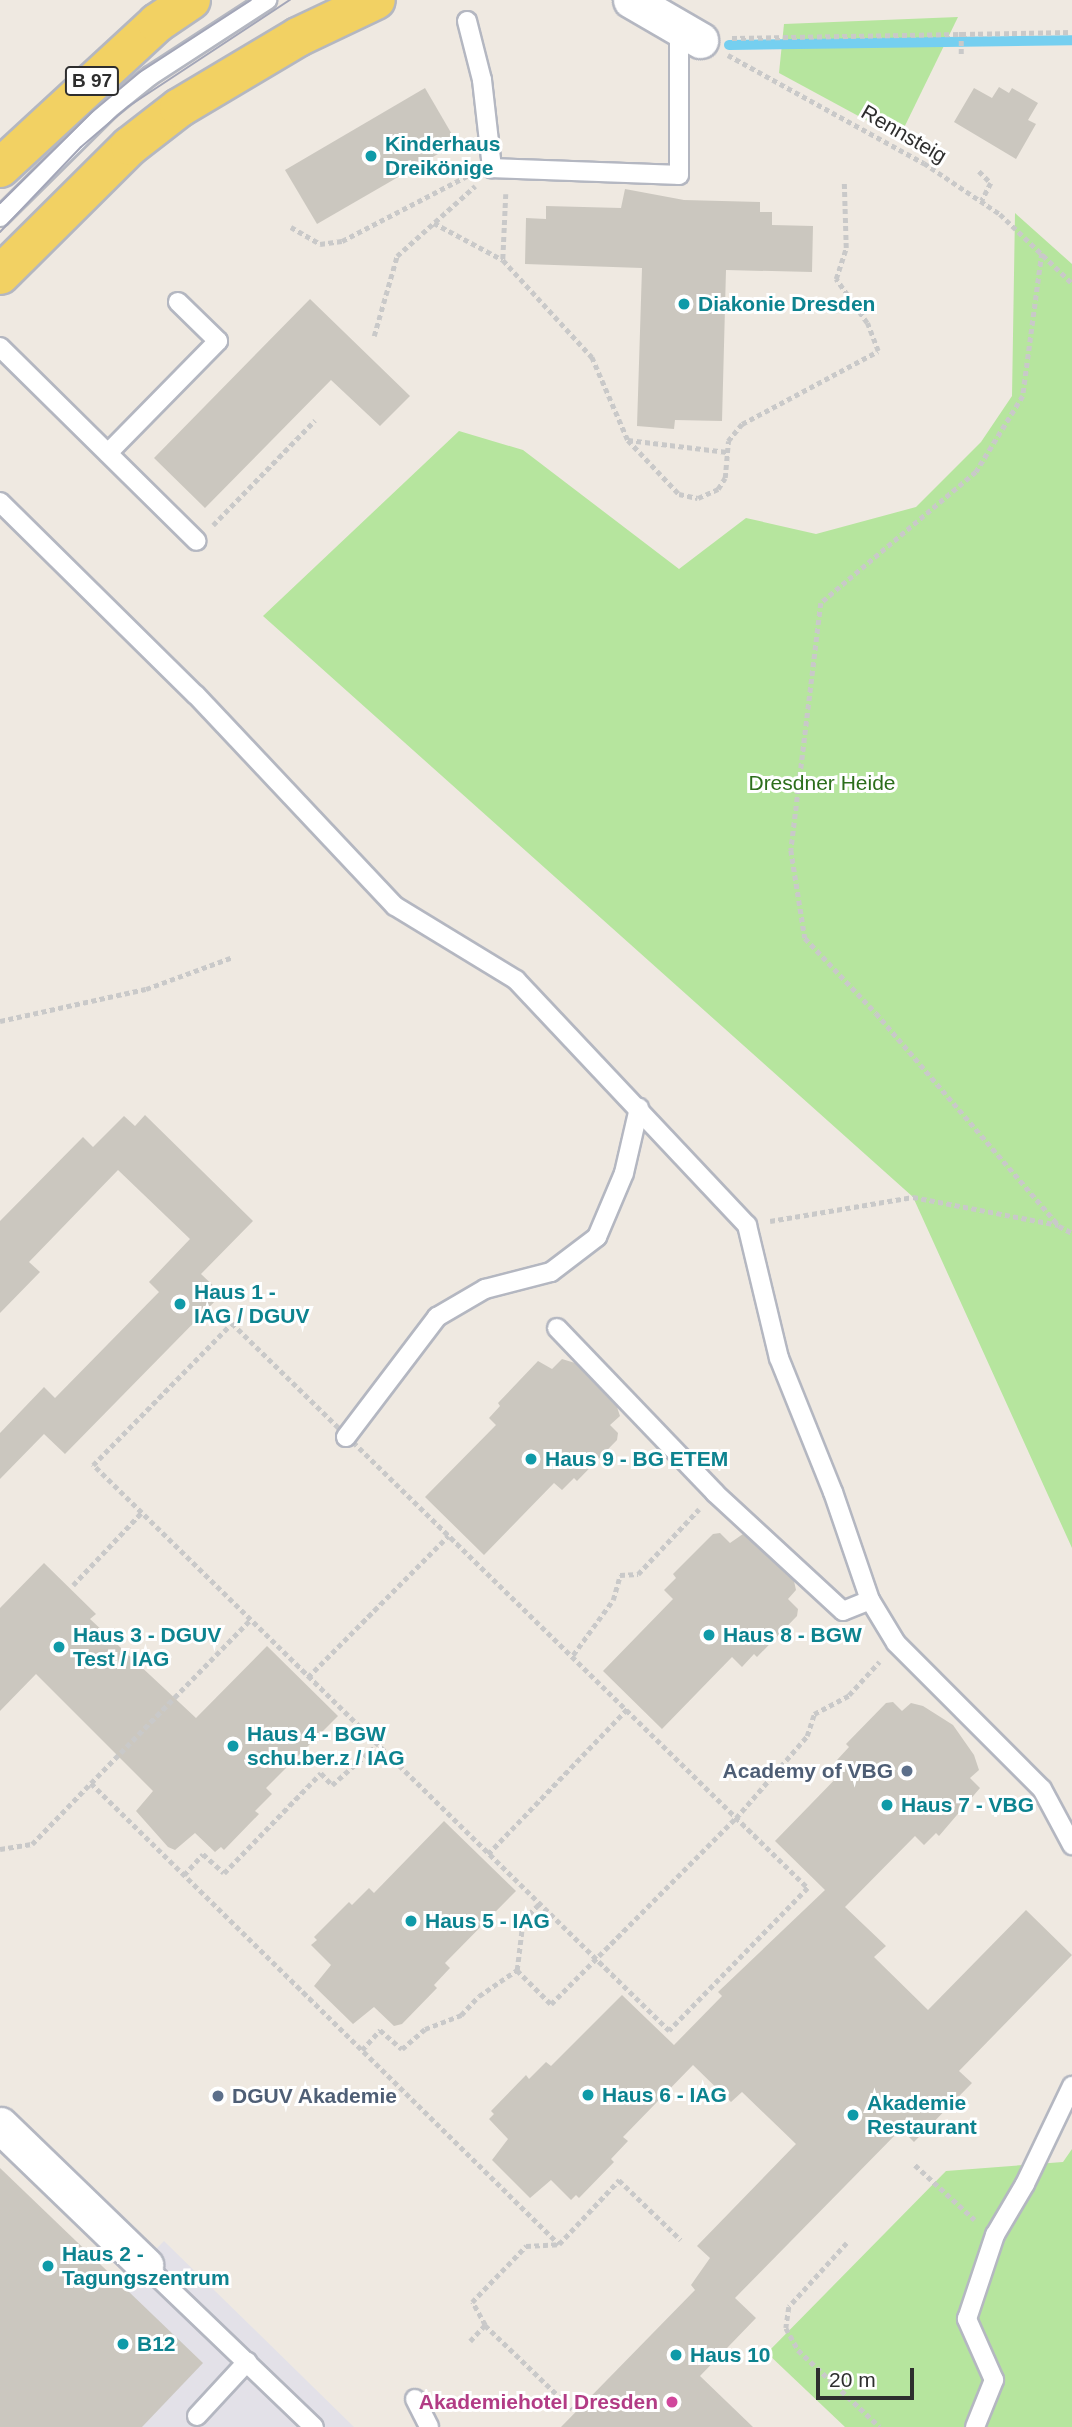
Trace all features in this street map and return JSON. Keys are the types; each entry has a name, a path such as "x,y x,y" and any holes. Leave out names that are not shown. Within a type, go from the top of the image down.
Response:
{"main road":[{"name":"B 97","path":"0,168 147,32 191,0"},
{"path":"0,275 130,146 179,108 298,37 376,0"}],"street":[{"path":"631,0 700,35"},
{"path":"0,2125 145,2265"}],"lane":[{"path":"0,216 109,109 150,76 267,0"},
{"path":"467,21 482,80 497,166 680,175 700,35"},
{"path":"108,453 218,341 178,302"},
{"path":"0,347 197,541"},
{"path":"0,502 196,695 396,906 516,980 747,1225 779,1358 870,1600 896,1643 1042,1789 1072,1846"},
{"path":"346,1437 437,1317 485,1289 551,1272 597,1237 624,1173 639,1108"},
{"path":"557,1328 715,1493 843,1611 870,1600"},
{"path":"975,2427 994,2380 967,2319 995,2235 1026,2184 1072,2086"},
{"path":"145,2265 314,2427"},
{"path":"197,2416 247,2362"},
{"path":"415,2399 429,2427"}],"path":[{"path":"700,35 961,36 1072,32"},
{"name":"Rennsteig","path":"700,35 924,163 982,201 1072,283"},
{"path":"961,36 961,54"},
{"path":"374,336 397,256 497,166"},
{"path":"291,227 320,244 342,241 497,166"},
{"path":"497,166 503,260"},
{"path":"979,171 991,183 982,201"},
{"path":"434,223 503,260 592,358 628,440 680,494 698,498 718,489 725,478 728,441 741,424 878,351 867,323 836,279 846,248 844,181"},
{"path":"1042,253 1023,396 976,472 821,603 791,850 805,938 876,1013 1059,1226"},
{"path":"197,541 315,420"},
{"path":"628,440 727,452"},
{"path":"0,1021 146,989 233,957"},
{"path":"747,1225 913,1197 1059,1226 1072,1233"},
{"path":"232,1323 346,1437 628,1708 808,1888 669,2031 142,1512 93,1465 232,1323"},
{"path":"73,1585 142,1512"},
{"path":"573,1655 613,1600 620,1575 638,1574 681,1529"},
{"path":"308,1677 448,1536"},
{"path":"0,1849 32,1844 251,1619"},
{"path":"517,1970 551,2004 736,1818 807,1736 814,1714 849,1695 868,1674"},
{"path":"488,1854 628,1708"},
{"path":"184,1875 203,1854 224,1873 321,1773 332,1786 377,1745"},
{"path":"91,1783 559,2244"},
{"path":"362,2050 380,2030 402,2049 425,2029 461,2015 479,1996 517,1970 523,1920 539,1904"},
{"path":"915,2165 946,2197 995,2235"},
{"path":"572,2409 485,2325 471,2302 526,2246 559,2244 619,2180 681,2240"},
{"path":"847,2243 789,2307 786,2328 798,2350 880,2427"},
{"path":"470,2341 485,2325"}],"shaded area":[{"path":"164,2241 354,2427 0,2427 0,2407"}],"green space":[{"path":"958,17 899,138 779,73 784,24"},
{"name":"Dresdner Heide","path":"1015,213 1072,264 1072,1548 913,1197 263,616 459,431 523,450 679,569 746,518 816,534 916,507 981,442 1012,396"},
{"path":"1072,2149 1072,2427 845,2427 767,2353 946,2171 1063,2162"}],"building":[{"path":"999,87 1009,93 1012,88 1038,103 1028,120 1036,124 1016,159 954,122 974,88 992,98"},
{"name":"Kinderhaus Dreikönige","path":"425,88 457,143 317,224 285,170"},
{"name":"Diakonie Dresden","path":"625,189 684,200 760,202 760,212 772,212 772,225 813,226 812,272 726,270 722,421 675,420 674,429 637,426 642,268 525,264 526,218 546,219 546,206 621,208"},
{"path":"310,299 410,396 380,426 331,380 205,508 154,458"},
{"name":"Haus 1 - IAG / DGUV","path":"145,1115 253,1221 201,1274 222,1294 65,1454 44,1434 0,1479 0,1433 44,1387 55,1398 159,1292 149,1282 190,1239 118,1170 29,1262 40,1272 0,1313 0,1221 83,1137 93,1147 124,1116 135,1126"},
{"name":"Haus 9 - BG ETEM","path":"562,1359 575,1363 617,1407 620,1416 610,1425 618,1433 617,1440 577,1481 574,1478 562,1490 554,1483 484,1555 425,1497 496,1425 489,1418 500,1406 498,1403 538,1361 552,1369"},
{"name":"Haus 8 - BGW","path":"720,1533 730,1543 743,1534 794,1581 796,1590 788,1599 798,1609 797,1616 757,1657 754,1654 742,1667 732,1657 662,1729 603,1671 673,1599 664,1590 676,1578 673,1574 713,1534"},
{"path":"44,1563 96,1614 90,1619 196,1718 267,1646 338,1716 266,1788 272,1794 255,1811 259,1814 224,1850 221,1847 215,1852 195,1833 175,1850 168,1847 136,1811 153,1791 36,1674 0,1711 0,1608"},
{"path":"893,1702 902,1711 911,1703 923,1706 953,1725 974,1755 979,1770 970,1778 980,1788 939,1836 936,1833 924,1845 915,1836 845,1907 886,1946 874,1957 928,2010 1026,1910 1072,1955 959,2071 972,2083 914,2142 901,2129 735,2298 756,2318 700,2376 753,2427 561,2427 695,2290 691,2285 710,2258 697,2246 796,2144 742,2092 731,2102 693,2065 623,2137 628,2141 611,2159 614,2162 579,2198 576,2195 571,2200 551,2180 530,2198 492,2160 508,2139 489,2119 494,2114 491,2111 526,2075 529,2079 546,2062 551,2066 622,1995 674,2045 722,1996 718,1992 825,1890 775,1841 846,1768 837,1760 849,1747 846,1744 886,1703"},
{"name":"Haus 5 - IAG","path":"444,1821 516,1891 445,1963 450,1968 434,1985 437,1988 402,2024 394,2026 374,2007 353,2024 314,1986 331,1965 311,1945 317,1940 314,1937 349,1902 352,1905 369,1888 374,1893"},
{"path":"0,2168 203,2363 142,2427 0,2427"}],"waterway":[{"path":"729,45 1072,40"}],"tram line":[{"path":"0,203 92,112 140,72 251,0"},
{"path":"0,232 81,147 129,106 290,0"}],"place":[{"name":"Kinderhaus Dreikönige","path":"371,156"},
{"name":"Diakonie Dresden","path":"684,304"},
{"name":"Haus 1 - IAG / DGUV","path":"180,1304"},
{"name":"Haus 9 - BG ETEM","path":"531,1459"},
{"name":"Haus 8 - BGW","path":"709,1635"},
{"name":"Haus 3 - DGUV Test / IAG","path":"59,1647"},
{"name":"Haus 4 - BGW schu.ber.z / IAG","path":"233,1746"},
{"name":"Academy of VBG","path":"907,1771"},
{"name":"Haus 7 - VBG","path":"887,1805"},
{"name":"Haus 5 - IAG","path":"411,1921"},
{"name":"Haus 6 - IAG","path":"588,2095"},
{"name":"DGUV Akademie","path":"218,2096"},
{"name":"Akademie Restaurant","path":"853,2115"},
{"name":"Haus 2 - Tagungszentrum","path":"48,2266"},
{"name":"B12","path":"123,2344"},
{"name":"Haus 10","path":"676,2355"},
{"name":"Akademiehotel Dresden","path":"672,2402"}]}
